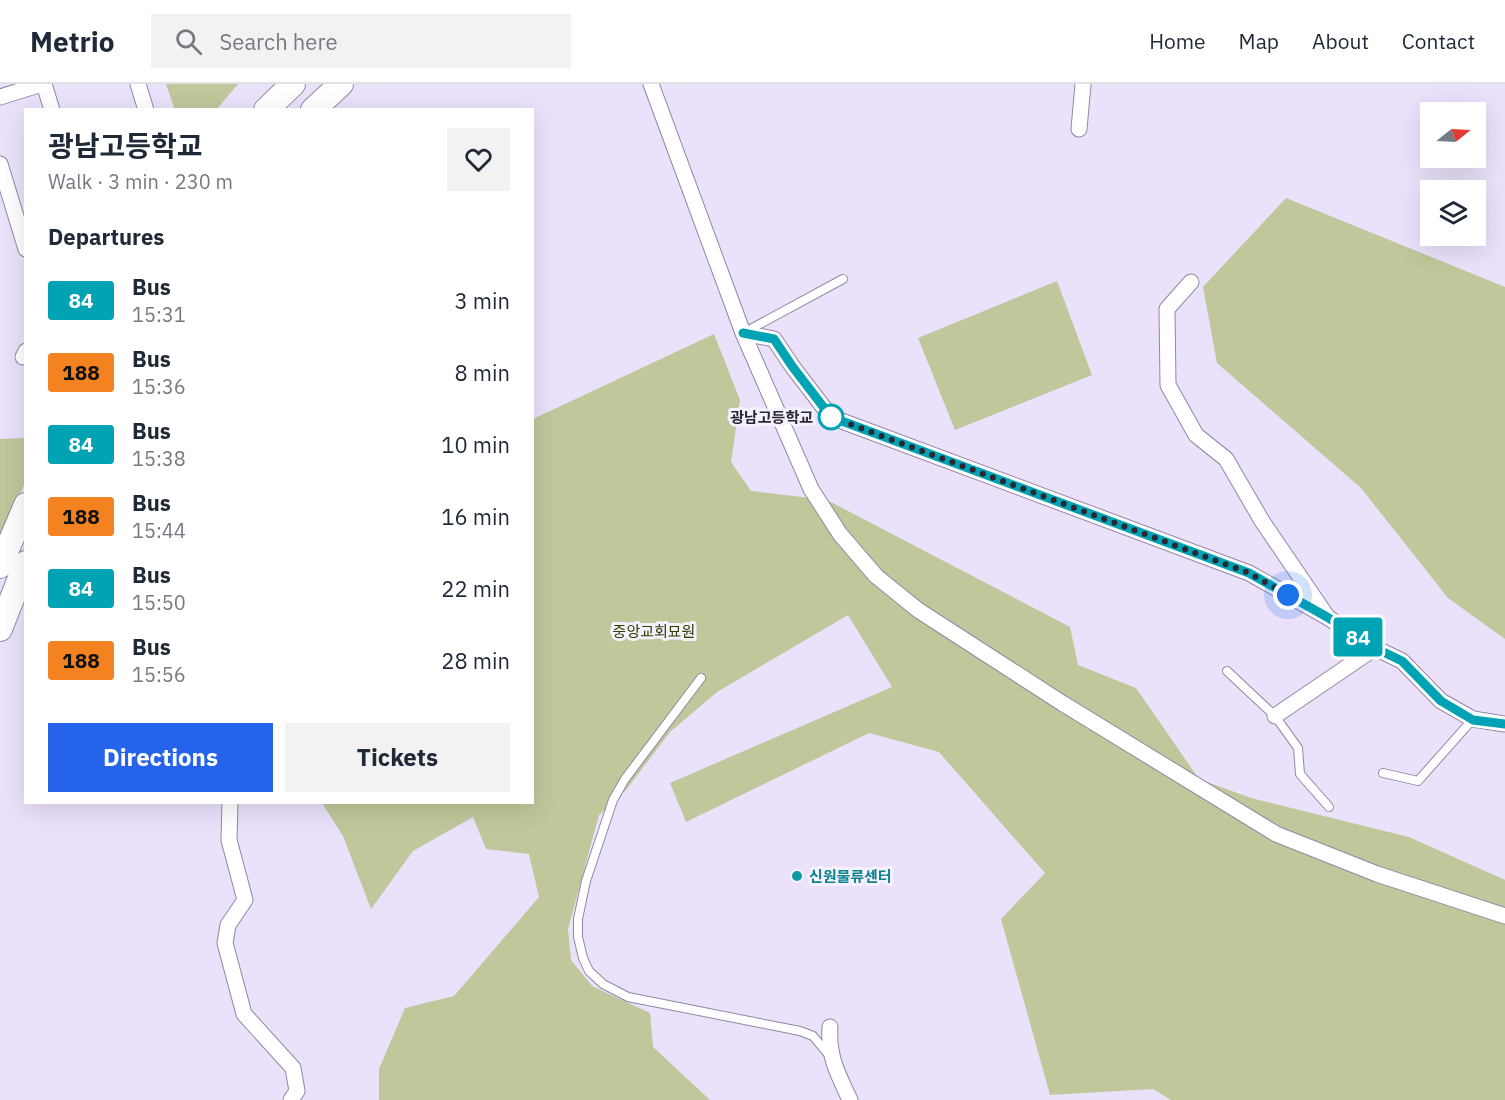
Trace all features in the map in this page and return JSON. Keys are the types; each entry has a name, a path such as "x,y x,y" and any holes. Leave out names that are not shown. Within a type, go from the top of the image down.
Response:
{"highway":[{"path":"256,108 270,84"},
{"path":"268,108 293,84"},
{"path":"298,108 322,84"},
{"path":"315,108 341,84"},
{"path":"0,566 24,510"},
{"path":"0,629 24,568"}],"street":[{"path":"0,97 43,84 51,108"},
{"path":"138,84 145,108"},
{"path":"651,84 743,333 811,489 840,534 876,576 918,610 1062,703 1276,834 1377,874 1505,916"},
{"path":"1078,129 1083,84"},
{"path":"0,164 24,242"},
{"path":"1191,282 1167,309 1168,385 1196,435 1226,459 1262,521 1327,617"},
{"path":"743,333 774,339 831,417 1249,573 1327,617 1375,648 1402,661 1441,701 1473,720 1505,724"},
{"path":"1275,716 1375,648"},
{"path":"230,804 229,840 245,900 228,925 225,943 244,1014 293,1068 297,1091 291,1100"},
{"path":"830,1027 829,1043 832,1060 850,1100"}],"lane":[{"path":"743,333 843,279"},
{"path":"1227,671 1275,716 1298,748 1300,774 1329,807"},
{"path":"701,678 624,778 613,800 586,881 578,919 578,937 583,958 590,971 603,984 628,998 800,1030 813,1036 832,1060"},
{"path":"1383,773 1418,781 1473,720"}],"green space":[{"path":"166,84 238,84 218,108 174,108"},
{"path":"1286,198 1505,287 1505,639 1448,598 1361,488 1217,363 1203,287"},
{"path":"1057,281 1092,375 955,430 918,338"},
{"name":"중앙교회묘원","path":"714,334 740,400 731,462 751,491 827,500 1070,627 1078,665 1136,688 1199,779 1251,798 1409,837 1505,880 1505,1100 1171,1100 1153,1089 1050,1095 1001,919 1045,873 939,752 869,733 686,822 670,783 892,687 848,615 717,692 670,732 626,790 599,815 568,929 571,960 592,986 650,1013 653,1047 710,1100 379,1100 379,1069 405,1008 454,996 539,897 529,854 486,849 473,817 413,851 371,909 343,836 323,804 534,804 534,419"},
{"path":"24,438 24,484 0,543 0,439"}],"bus line":[{"name":"84","path":"743,333 774,339 831,417 1249,573 1327,617 1375,648 1402,661 1441,701 1473,720 1505,724"}],"place":[{"name":"광남고등학교","path":"831,417"},
{"name":"신원물류센터","path":"797,876"}],"route":[{"path":"831,417 1249,573 1288,595"}]}
